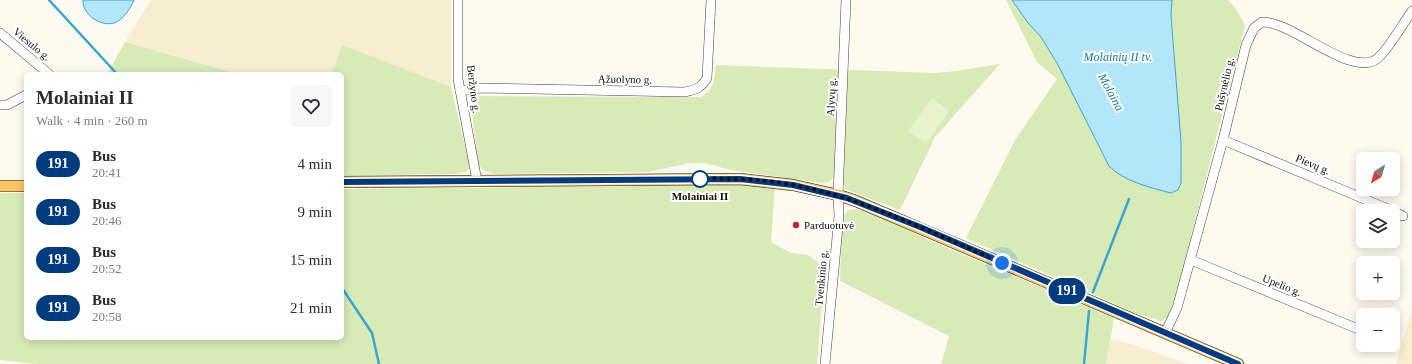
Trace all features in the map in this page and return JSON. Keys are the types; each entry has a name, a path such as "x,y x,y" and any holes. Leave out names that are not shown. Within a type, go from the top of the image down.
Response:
{"main road":[{"path":"344,182 740,179 788,184 838,195 920,227 1238,364"},
{"path":"0,186 24,186"}],"street":[{"name":"Beržyno g.","path":"458,0 460,90 477,181"},
{"name":"Ąžuolyno g.","path":"460,90 480,88 684,92 695,90 702,86 707,78 711,0"},
{"name":"Alyvų g.","path":"838,195 846,0"},
{"name":"Pušynėlio g.","path":"1165,333 1177,308 1191,260 1250,34 1258,24 1268,22 1277,24 1343,58 1358,64 1369,64 1377,58 1412,11"},
{"name":"Viesulo g.","path":"0,33 47,72"},
{"path":"0,105 7,105 24,96"},
{"name":"Pievų g.","path":"1223,140 1376,204"},
{"name":"Tvenkinio g.","path":"825,364 839,216 838,195"},
{"name":"Upelio g.","path":"1191,260 1356,328"}],"shaded area":[{"path":"151,0 451,0 451,87 342,46 333,72 231,72 125,42"},
{"path":"1412,311 1412,364 1396,364"},
{"path":"1110,340 1128,343 1188,364 1106,364"}],"green space":[{"path":"1006,0 1012,0 1028,23 1041,37 1057,63 1181,142 1171,16 1172,0 1228,0 1236,9 1245,25 1173,308 1168,317 1161,321 1135,313 966,238 1015,140 1057,79 1037,62"},
{"path":"125,42 231,72 108,72"},
{"path":"342,45 451,87 470,167 466,172 454,174 344,176 344,72 333,72"},
{"path":"1000,64 935,137 900,210 845,189 842,178 836,169 833,178 829,182 821,183 731,170 705,163 690,163 648,172 494,174 485,171 478,165 471,102 475,96 701,97 709,91 713,84 716,65 936,73"},
{"path":"932,98 949,111 926,144 908,131"},
{"path":"726,185 775,187 771,242 791,253 808,255 825,267 817,364 36,364 0,360 0,193 24,193 24,340 344,340 344,189"},
{"path":"858,209 877,215 933,242 1114,318 1106,364 941,364 949,336 840,281 842,218 848,210"}],"water":[{"path":"83,0 134,0 131,7 123,17 117,22 109,24 93,18 85,10"},
{"name":"Molainių II tv.","path":"1012,0 1172,0 1171,16 1181,142 1181,183 1178,190 1171,193 1129,180 1109,166 1057,63 1041,37 1028,23"}],"waterway":[{"path":"49,0 115,72"},
{"name":"Molaina","path":"1093,292 1129,199"},
{"path":"344,291 372,333 379,364"},
{"name":"Molaina","path":"1084,364 1089,311"}],"bus line":[{"name":"191","path":"344,182 740,179 793,185 838,195 856,201 1238,364"}],"place":[{"name":"Molainiai II","path":"700,179"},
{"name":"Parduotuvė","path":"796,225"}],"route":[{"path":"700,179 740,179 776,182 838,195 920,227 1002,263"}]}
